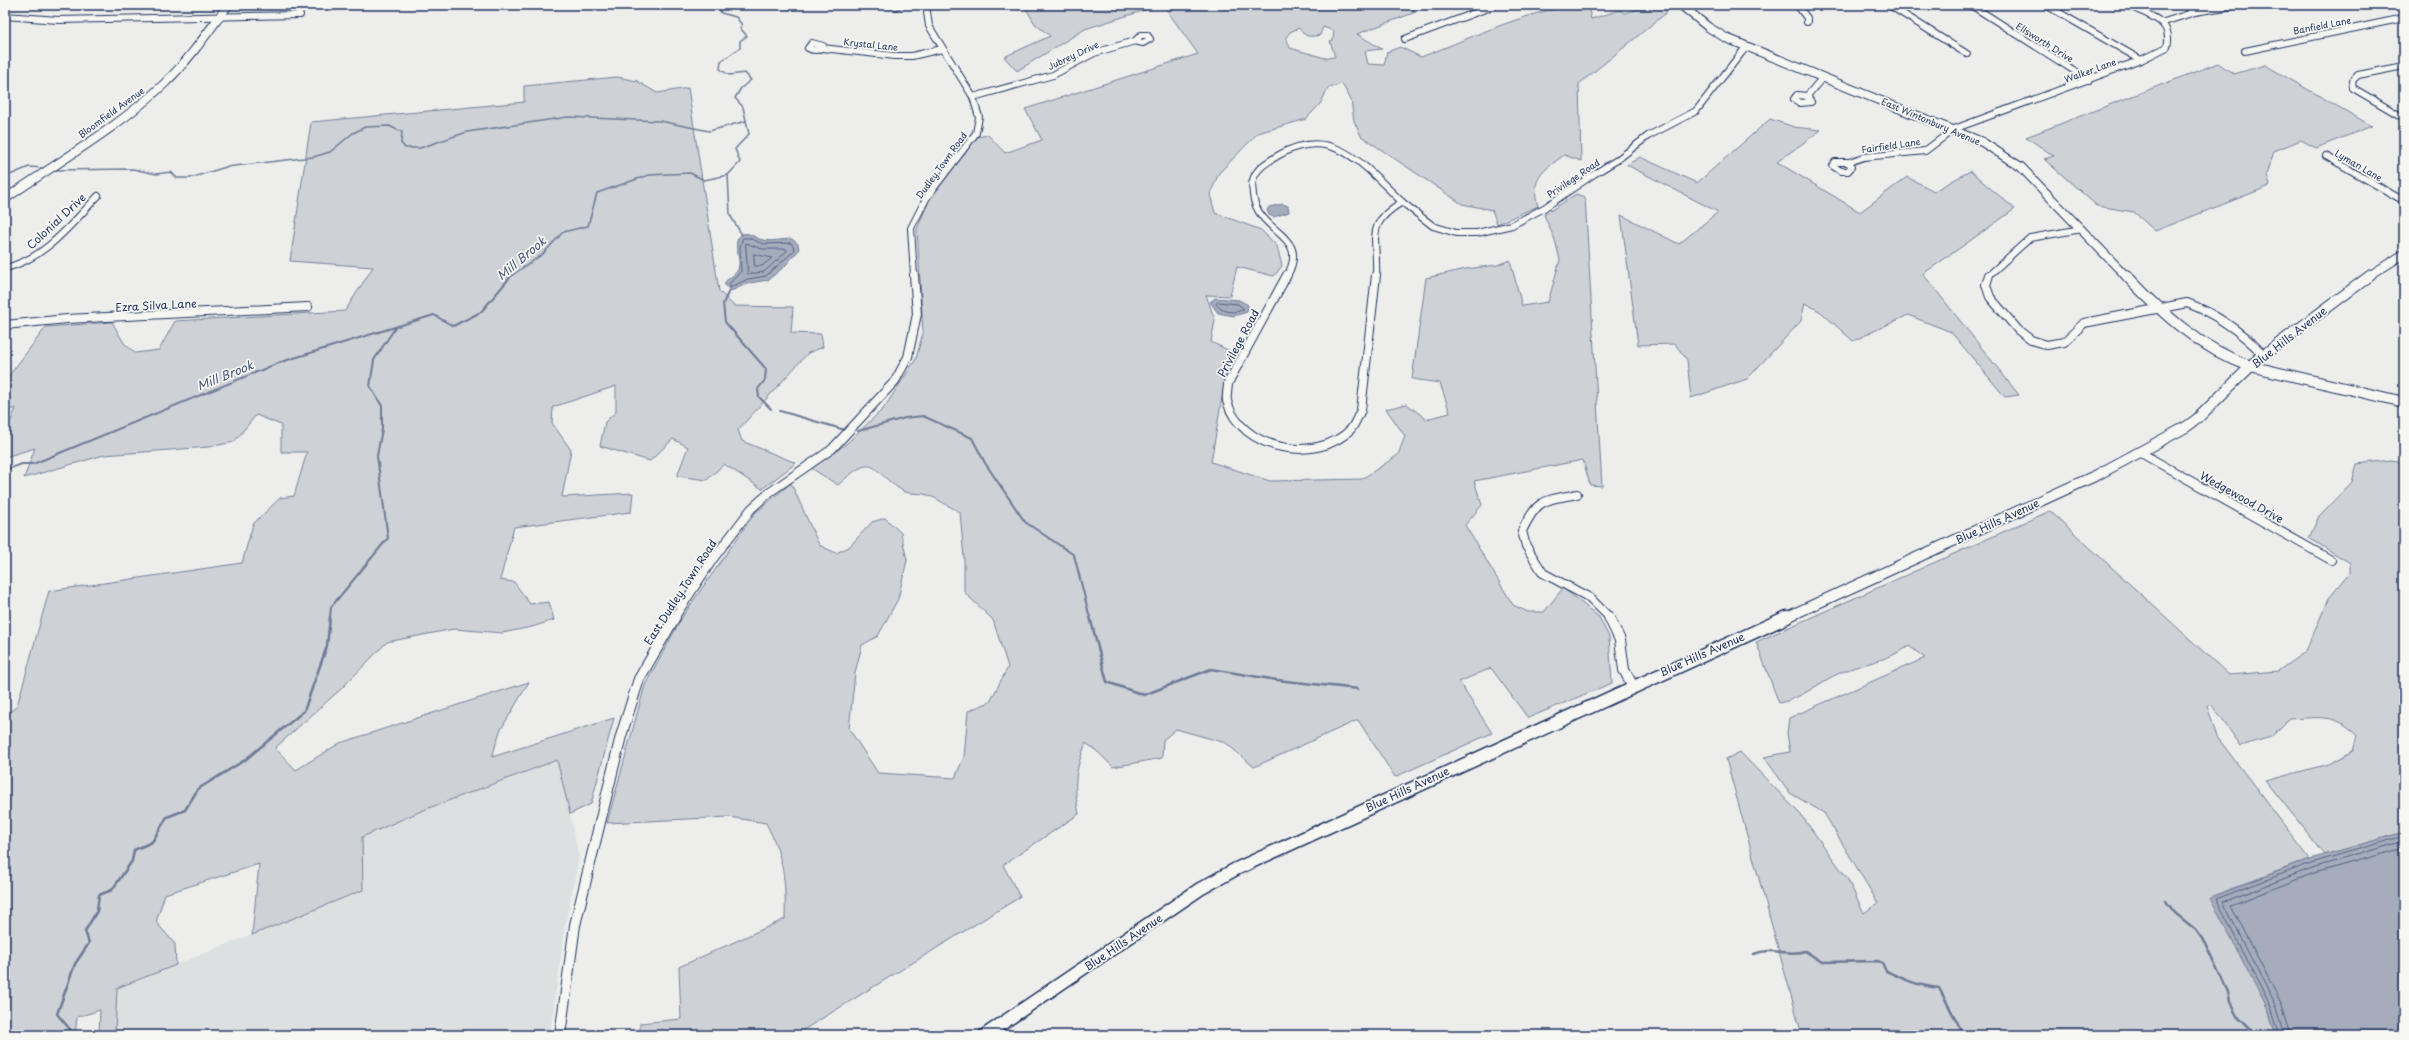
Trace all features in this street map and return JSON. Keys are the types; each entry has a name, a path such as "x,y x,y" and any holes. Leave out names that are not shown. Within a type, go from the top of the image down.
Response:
{"main road":[{"name":"Bloomfield Avenue","path":"5,199 126,116 153,94 183,64 228,5"},
{"name":"East Wintonbury Avenue","path":"1681,5 1708,27 1746,47 1954,129 1982,142 2021,167 2159,310 2201,343 2230,359 2250,366 2404,402"},
{"name":"Blue Hills Avenue","path":"985,1035 1200,890 1236,869 1937,548 2141,453 2173,436 2197,419 2263,354 2375,272 2404,254"}],"street":[{"name":"Dudley Town Road","path":"911,228 926,197 976,133 979,118 973,98 929,26 926,5"},
{"path":"1405,39 1496,5"},
{"path":"1797,5 1807,18 1807,22"},
{"path":"1889,5 1967,54"},
{"name":"Ellsworth Drive","path":"1971,5 2089,80"},
{"path":"2046,5 2141,60"},
{"path":"2127,5 2164,22 2195,12 2238,5"},
{"path":"2185,5 2195,12"},
{"path":"5,16 58,20 300,15"},
{"name":"Banfield Lane","path":"2245,51 2404,18"},
{"name":"Walker Lane","path":"1954,129 2141,60 2167,47 2170,39 2169,29 2164,22"},
{"name":"Jubrey Drive","path":"973,98 1053,75 1094,54 1135,41"},
{"name":"Privilege Road","path":"1403,202 1388,210 1378,220 1375,230 1377,257 1375,284 1361,410 1356,424 1333,442 1311,448 1301,449 1273,445 1252,435 1235,420 1231,412 1227,401 1228,383 1290,270 1293,257 1286,238 1258,214 1252,185 1256,173 1282,153 1295,147 1310,144 1328,144 1341,147 1351,154 1430,225 1453,233 1477,233 1526,220 1591,175 1622,157 1647,136 1696,111 1726,70 1746,47"},
{"name":"Krystal Lane","path":"822,48 895,56 912,56 942,49"},
{"path":"2404,66 2358,75 2352,81 2353,88 2404,118"},
{"path":"1807,96 1824,77"},
{"name":"Fairfield Lane","path":"1849,162 1864,157 1924,151 1954,129"},
{"name":"Lyman Lane","path":"2326,156 2404,201"},
{"name":"Colonial Drive","path":"5,268 27,261 41,252 98,196"},
{"name":"East Dudley Town Road","path":"560,1035 576,921 620,736 639,679 676,615 711,563 751,509 770,492 832,448 850,432 895,381 908,357 917,314 911,228"},
{"path":"2082,229 2028,239 1988,276 1986,285 1990,297 2020,332 2035,342 2054,345 2064,342 2084,323 2159,310 2180,304 2195,305 2246,336 2263,354"},
{"name":"Ezra Silva Lane","path":"5,325 67,319 119,318 308,307"},
{"name":"Wedgewood Drive","path":"2141,453 2331,560"},
{"path":"1577,494 1543,501 1532,511 1522,531 1526,546 1543,573 1590,598 1611,619 1620,640 1624,670 1633,686"}],"shaded area":[{"path":"1024,5 1161,5 1085,29 1017,71 1004,57 1050,36 1035,24"},
{"path":"1163,5 1407,5 1416,12 1357,34 1382,49 1365,51 1368,64 1384,65 1387,52 1400,47 1421,57 1504,24 1568,6 1588,5 1591,19 1620,10 1624,13 1654,5 1667,5 1666,13 1579,84 1581,161 1564,155 1540,176 1536,188 1538,206 1497,224 1492,210 1462,204 1361,136 1354,121 1351,100 1342,84 1329,87 1320,104 1306,119 1258,133 1219,173 1210,194 1215,213 1261,230 1277,246 1282,266 1274,276 1237,267 1230,296 1206,295 1215,320 1211,342 1230,351 1211,462 1270,481 1362,479 1398,455 1405,436 1386,409 1407,404 1426,419 1450,413 1440,383 1412,379 1426,278 1466,269 1497,265 1510,260 1522,306 1548,302 1560,260 1555,240 1544,215 1576,194 1585,197 1602,486 1590,485 1583,460 1474,481 1482,505 1465,525 1513,605 1528,612 1544,612 1563,588 1599,617 1609,637 1612,683 1528,718 1491,668 1459,682 1492,733 1395,777 1358,720 1254,767 1226,743 1176,729 1163,740 1162,758 1113,767 1086,743 1079,762 1076,778 1076,795 1079,814 1003,865 1020,897 795,1035 640,1035 640,1023 681,1019 679,967 785,919 783,870 777,847 766,823 729,817 607,823 645,685 684,614 755,513 791,483 819,545 836,553 849,547 872,522 885,518 901,533 907,560 898,599 878,636 862,645 855,673 849,729 878,773 955,778 964,757 968,711 990,702 1008,667 993,620 964,592 964,558 960,512 929,495 907,493 903,491 892,484 873,467 867,466 860,468 838,485 811,468 846,444 884,408 916,359 923,332 917,229 930,198 977,137 988,135 1005,153 1042,140 1025,109 1198,54","holes":["1323,27 1334,31 1333,40 1330,41 1335,57 1325,58 1290,48 1286,37 1290,32 1299,28 1304,34 1310,36 1320,35"]},
{"path":"2218,63 2234,74 2265,65 2372,126 2316,148 2301,140 2274,151 2267,175 2270,186 2155,231 2134,212 2097,206 2044,159 2054,156 2026,137"},
{"path":"617,77 637,81 657,93 688,88 719,291 734,306 793,307 791,333 821,334 823,347 808,353 738,430 742,441 796,463 762,489 724,464 707,480 677,476 688,447 673,439 650,461 600,446 605,422 616,412 616,386 553,407 552,423 571,450 562,497 633,493 631,512 514,527 500,580 514,582 530,604 549,602 554,620 532,627 502,633 454,629 387,642 342,688 275,748 296,770 340,743 529,682 500,731 492,757 614,718 591,804 570,814 557,760 421,811 362,837 363,890 252,935 259,864 165,894 156,922 175,944 176,965 117,988 115,1035 99,1035 100,1010 77,1017 75,1035 5,1035 5,716 17,706 49,591 242,563 253,524 280,498 294,496 307,452 281,452 281,425 256,415 234,442 209,447 104,455 24,478 35,448 5,457 5,436 16,408 5,411 5,381 46,327 112,322 124,343 135,353 159,350 175,321 345,311 373,267 290,261 311,122 524,102 524,86"},
{"path":"1770,119 1794,127 1821,130 1777,162 1860,212 1907,177 1934,191 1970,171 2015,209 1923,274 2019,395 2005,397 1951,332 1908,315 1853,341 1821,312 1805,303 1801,321 1747,379 1691,398 1687,360 1675,344 1638,345 1621,215 1679,244 1718,212 1627,165 1640,157 1697,183"},
{"path":"2390,460 2404,462 2404,832 2325,855 2266,781 2328,764 2353,751 2357,736 2342,723 2326,718 2289,719 2271,737 2241,746 2211,704 2207,706 2217,737 2310,859 2212,896 2269,1012 2276,1035 1802,1035 1726,759 1740,752 1801,815 1847,878 1864,913 1878,903 1824,813 1790,793 1764,757 1790,752 1787,733 1789,718 1925,658 1909,646 1884,659 1842,672 1795,698 1779,703 1756,642 2050,511 2229,675 2278,671 2306,651 2329,598 2350,573 2350,563 2309,538 2319,516 2352,482 2357,464"},
{"path":"558,760 579,857 565,927 550,1035 115,1035 117,988 363,890 361,837 421,811"}],"water":[{"path":"1283,204 1288,206 1289,212 1274,217 1269,215 1267,210 1269,207"},
{"path":"742,234 750,234 766,241 792,239 798,244 799,250 785,266 768,280 749,283 731,291 724,284 735,274 738,269 739,261 736,244"},
{"path":"1215,298 1239,300 1248,305 1247,312 1234,316 1218,313 1210,302"},
{"path":"2404,832 2404,1035 2276,1035 2269,1012 2210,898 2310,859"}],"waterway":[{"name":"Mill Brook","path":"728,175 740,162 735,149 749,134 743,107 735,98 741,88 751,80 745,73 729,75 720,69 721,61 740,48 740,41 747,36 740,28 742,25 736,17 721,13 719,8 730,5"},
{"path":"883,5 896,10 904,6 917,5"},
{"path":"933,6 953,9 965,5"},
{"path":"52,170 133,169 156,174 171,172 177,178 190,178 226,167 313,157 330,152 353,133 365,127 389,126 402,132 401,143 405,148 420,148 467,132 568,117 660,121 709,131 746,121"},
{"path":"5,177 29,167 43,168"},
{"name":"Mill Brook","path":"511,276 543,254 563,232 588,226 597,193 649,175 690,173 704,180 728,175"},
{"path":"728,175 730,215 742,235"},
{"name":"Mill Brook","path":"5,470 22,464 33,464 281,362 434,315 453,326 481,312 511,276"},
{"path":"730,288 723,304 725,322 766,369 765,380 758,389 759,397 771,409"},
{"path":"330,618 331,607 388,538 377,456 382,429 382,406 370,386 374,360 395,328"},
{"path":"780,411 845,430"},
{"path":"858,431 905,418 923,416 972,438 985,463 1025,522 1074,555 1090,618"},
{"path":"75,1035 57,1014 75,964 89,943 85,931 97,911 99,895 112,890 132,861 134,850 152,842 167,817 185,810 198,789 245,760 304,711 327,646 330,617"},
{"path":"1090,617 1107,682 1144,695 1211,669 1277,680 1358,689"},
{"path":"2165,900 2175,913 2196,930 2205,943 2228,992 2230,1002 2237,1015 2251,1029 2253,1035"},
{"path":"1754,954 1768,951 1792,953 1805,951 1822,962 1878,961 1882,963 1886,971 1899,977 1917,984 1939,988 1964,1035"}]}
